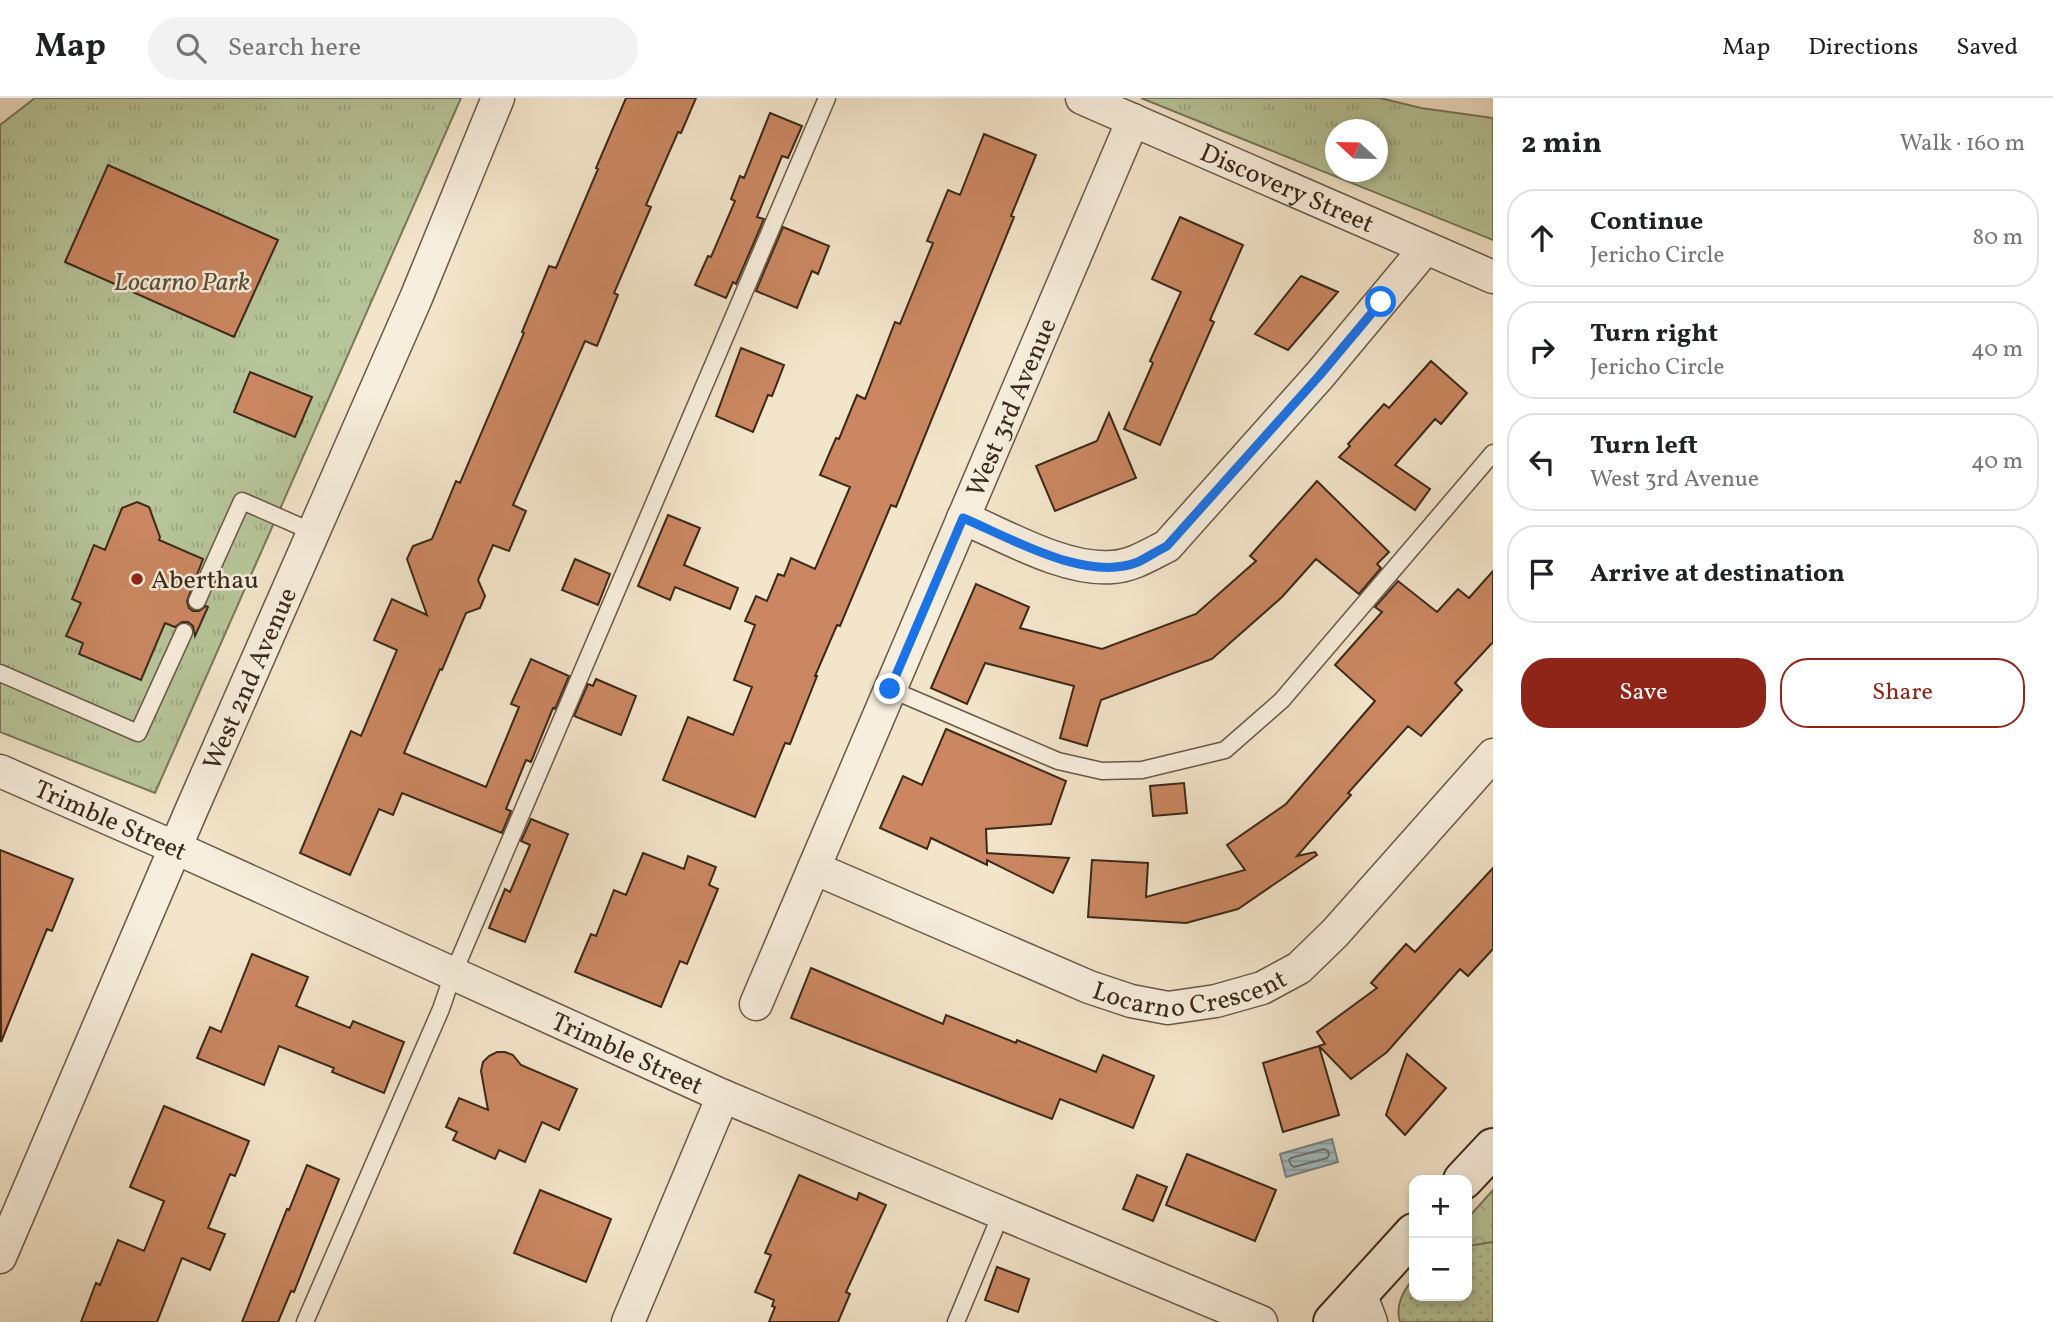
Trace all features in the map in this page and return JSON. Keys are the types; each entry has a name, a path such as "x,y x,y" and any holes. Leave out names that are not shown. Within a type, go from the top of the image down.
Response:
{"main road":[{"path":"1468,1175 1493,1148"},
{"path":"1333,1322 1365,1307 1411,1238"}],"street":[{"name":"West 2nd Avenue","path":"0,1257 416,298 498,98"},
{"name":"Discovery Street","path":"1082,98 1493,277"},
{"name":"West 3rd Avenue","path":"756,1003 1133,120"},
{"path":"963,518 1063,561 1088,565 1111,568 1137,562 1167,546 1319,376 1425,249"},
{"name":"Locarno Crescent","path":"814,868 1099,990 1168,1008 1216,1001 1262,988 1299,968 1335,933 1493,755"},
{"name":"Trimble Street","path":"0,771 723,1096 1261,1322"},
{"path":"628,1322 723,1096"}],"lane":[{"path":"305,1322 827,98"},
{"path":"890,689 1059,761 1102,771 1142,770 1225,750 1282,700 1493,453"},
{"path":"197,601 242,502 313,532"},
{"path":"0,673 138,733 184,632"},
{"path":"956,1322 1001,1214"}],"green space":[{"name":"Locarno Park","path":"35,98 461,98 155,793 0,732 0,125"},
{"path":"1141,98 1380,98 1421,108 1493,118 1493,240 1349,182 1388,182 1388,119 1325,119 1325,172"},
{"path":"1493,1190 1493,1242 1472,1245 1472,1213"},
{"path":"1493,1242 1493,1322 1400,1322 1401,1298 1409,1284 1409,1301 1472,1301 1472,1245"}],"water":[{"path":"1332,1139 1338,1162 1286,1177 1280,1154"}],"building":[{"path":"626,98 696,98 646,205 651,207 614,293 618,295 597,346 585,341 513,505 526,511 509,551 493,545 478,580 485,596 480,608 466,613 404,753 486,787 519,707 511,704 531,659 569,676 531,762 526,760 506,809 511,811 502,833 402,793 393,815 379,809 350,875 300,853 351,731 361,736 397,650 374,640 392,599 427,615 407,559 413,546 432,539 456,481 460,483 524,333 522,332 549,266 556,268"},
{"path":"770,113 802,126 788,158 782,156 757,217 764,219 736,284 733,282 726,298 695,285 708,256 711,257 735,201 731,199 740,176 744,178"},
{"path":"984,134 1036,155 1011,216 1014,217 896,507 891,505 840,626 837,625 815,676 790,744 785,743 755,817 663,780 688,717 733,735 752,687 734,680 755,625 745,621 756,596 767,601 778,574 784,576 791,558 815,569 850,487 820,475 836,438 839,439 857,395 865,399 895,322 900,324 933,243 927,241 948,190 960,195"},
{"path":"108,165 278,240 234,337 65,262"},
{"path":"1180,217 1243,245 1210,320 1214,322 1160,445 1124,429 1153,363 1150,361 1181,292 1152,279"},
{"path":"783,227 829,246 818,274 812,271 797,308 756,291"},
{"path":"1301,276 1338,292 1288,350 1255,334"},
{"path":"741,348 784,365 772,396 768,395 753,432 716,416"},
{"path":"1431,361 1467,393 1441,424 1435,419 1395,465 1430,489 1415,510 1339,457 1384,404 1389,408"},
{"path":"250,372 312,397 295,437 234,412"},
{"path":"1109,413 1136,478 1055,511 1036,466 1097,441"},
{"path":"1317,481 1389,552 1377,564 1381,568 1359,594 1316,559 1282,597 1212,659 1101,700 1087,746 1060,738 1074,686 985,663 967,704 931,688 976,584 1029,607 1020,628 1102,649 1196,614 1256,561 1250,556"},
{"name":"Aberthau","path":"137,502 149,507 159,540 203,559 187,601 193,611 208,607 195,636 193,626 188,622 182,622 175,627 165,623 141,680 79,654 83,643 66,636 81,603 72,599 94,545 105,550 122,508"},
{"path":"668,515 700,528 684,565 738,588 730,609 675,587 670,600 638,586"},
{"path":"575,559 610,574 598,605 562,590"},
{"path":"1493,571 1493,642 1455,683 1462,690 1421,736 1408,726 1348,793 1351,795 1297,856 1315,852 1317,855 1238,909 1186,923 1088,917 1092,860 1148,863 1146,897 1245,870 1227,845 1286,804 1375,701 1335,665 1382,612 1375,607 1398,581 1437,612 1458,589 1469,598"},
{"path":"596,679 636,696 621,735 574,716 588,684 593,686"},
{"path":"946,729 1066,781 1051,824 986,829 987,853 1069,858 1053,893 987,860 987,865 931,838 927,849 880,828 903,776 922,785"},
{"path":"1184,783 1187,813 1153,816 1150,786"},
{"path":"531,819 568,834 525,942 489,928 505,889 510,892 530,845 521,841"},
{"path":"0,850 73,879 52,931 47,929 1,1042"},
{"path":"643,853 684,869 688,856 716,867 709,885 718,889 687,964 680,961 661,1007 575,972 591,934 596,936 614,890 626,895"},
{"path":"1493,868 1493,949 1468,976 1460,969 1387,1052 1351,1079 1319,1046 1325,1044 1317,1032 1377,988 1371,983 1406,944 1415,952"},
{"path":"252,954 308,977 296,1006 350,1028 353,1021 404,1042 384,1093 332,1072 334,1068 279,1046 264,1085 197,1058 210,1027 221,1032"},
{"path":"811,968 943,1024 946,1015 1096,1072 1103,1055 1154,1076 1133,1128 1060,1099 1052,1119 791,1018"},
{"path":"1319,1046 1339,1115 1283,1132 1263,1063"},
{"path":"497,1052 513,1055 521,1065 577,1089 559,1130 542,1122 525,1162 499,1150 495,1159 453,1140 457,1132 446,1127 459,1098 488,1110 481,1071 483,1062"},
{"path":"1407,1054 1446,1088 1405,1135 1386,1115"},
{"path":"164,1106 249,1141 235,1176 230,1174 208,1228 225,1234 210,1270 182,1258 157,1322 81,1322 96,1283 100,1285 118,1240 144,1251 164,1201 130,1187"},
{"path":"1187,1154 1276,1190 1255,1241 1166,1205"},
{"path":"307,1165 339,1179 294,1292 291,1291 278,1322 242,1322 287,1209 289,1210"},
{"path":"799,1175 857,1200 859,1193 886,1205 846,1292 850,1294 838,1322 769,1322 775,1307 772,1306 774,1300 755,1292 771,1255 765,1253"},
{"path":"1137,1175 1167,1187 1153,1221 1123,1209"},
{"path":"540,1190 611,1219 586,1282 514,1253"},
{"path":"997,1267 1029,1279 1018,1312 985,1300"}],"place":[{"name":"Aberthau","path":"137,579"}],"route":[{"path":"890,689 963,518 1063,561 1111,568 1137,562 1167,546 1319,376 1381,302"}]}
